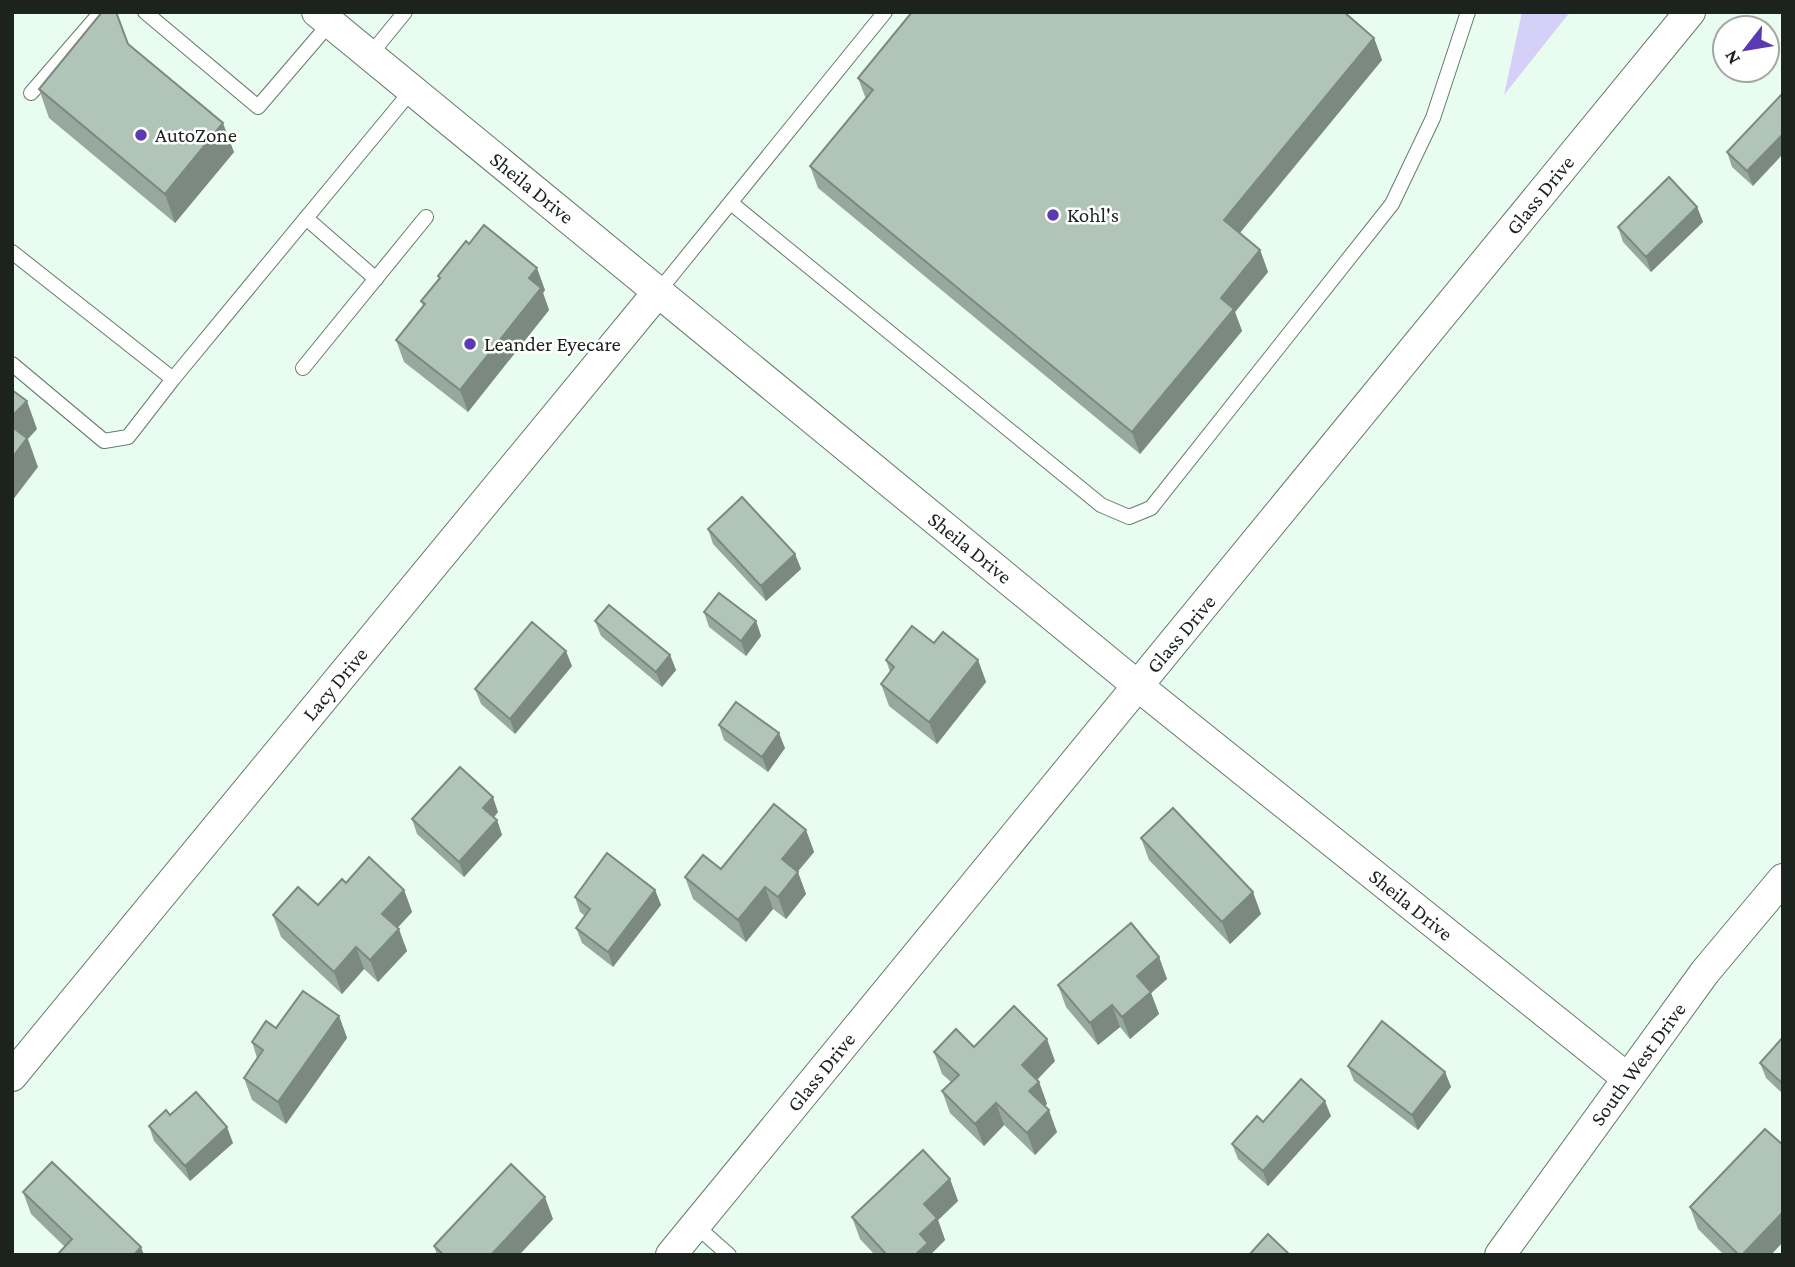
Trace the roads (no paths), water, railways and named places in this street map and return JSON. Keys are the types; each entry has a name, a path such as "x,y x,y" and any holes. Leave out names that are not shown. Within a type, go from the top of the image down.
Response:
{"street":[{"name":"Glass Drive","path":"671,1255 1690,12"},
{"name":"Sheila Drive","path":"324,18 1138,685 1627,1079"},
{"name":"Lacy Drive","path":"12,1076 659,292"},
{"name":"South West Drive","path":"1500,1255 1705,972 1783,878"}],"lane":[{"path":"31,93 101,12"},
{"path":"145,12 258,107 324,18"},
{"path":"370,55 405,12"},
{"path":"659,292 885,12"},
{"path":"731,203 1101,505 1129,517 1151,508 1392,204 1433,118 1468,12"},
{"path":"12,364 104,441 128,437 412,90"},
{"path":"303,368 426,217"},
{"path":"306,218 376,279"},
{"path":"12,252 173,379"},
{"path":"695,1225 729,1255"}],"place":[{"name":"AutoZone","path":"141,135"},
{"name":"Kohl's","path":"1053,215"},
{"name":"Leander Eyecare","path":"470,344"}]}
